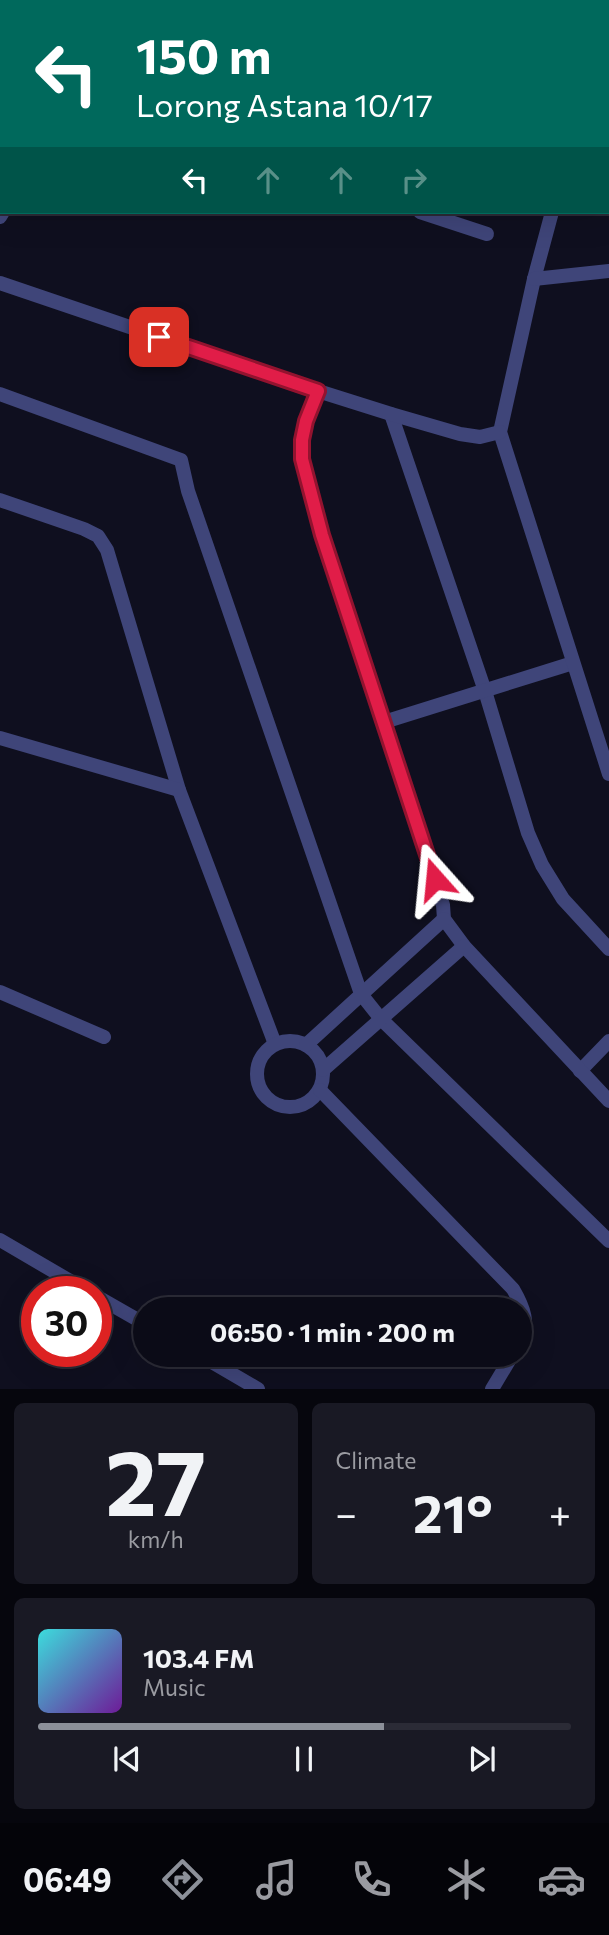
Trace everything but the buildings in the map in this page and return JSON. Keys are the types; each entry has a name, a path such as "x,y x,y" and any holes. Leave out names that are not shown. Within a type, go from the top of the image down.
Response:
{"street":[{"path":"427,214 487,234"},
{"path":"551,214 500,432 609,774"},
{"path":"534,279 609,271"},
{"path":"0,283 391,414 460,434 480,437 500,432"},
{"path":"318,391 306,421 302,459 322,535 443,905 444,919 464,946 609,1101"},
{"path":"0,394 181,460 188,491 361,994 381,1018 609,1241"},
{"path":"391,414 485,691 528,832 542,865 563,899 609,949"},
{"path":"0,500 84,528 98,536 107,550 179,790 275,1044"},
{"path":"384,722 573,663"},
{"path":"0,737 179,790"},
{"path":"306,1045 444,919"},
{"path":"323,1070 464,946"},
{"path":"0,992 104,1037"},
{"path":"285,1041 306,1045 314,1051 323,1070 320,1090 305,1105 284,1108 266,1098 260,1089 256,1069 260,1059 275,1044 285,1041"},
{"path":"580,1070 609,1041"},
{"path":"320,1090 513,1289 517,1297"},
{"path":"0,1240 62,1276"},
{"path":"112,1305 133,1317"},
{"path":"220,1367 258,1389"},
{"path":"492,1389 505,1367"}],"route":[{"path":"159,337 318,391 306,421 302,459 322,535 435,879"}]}
